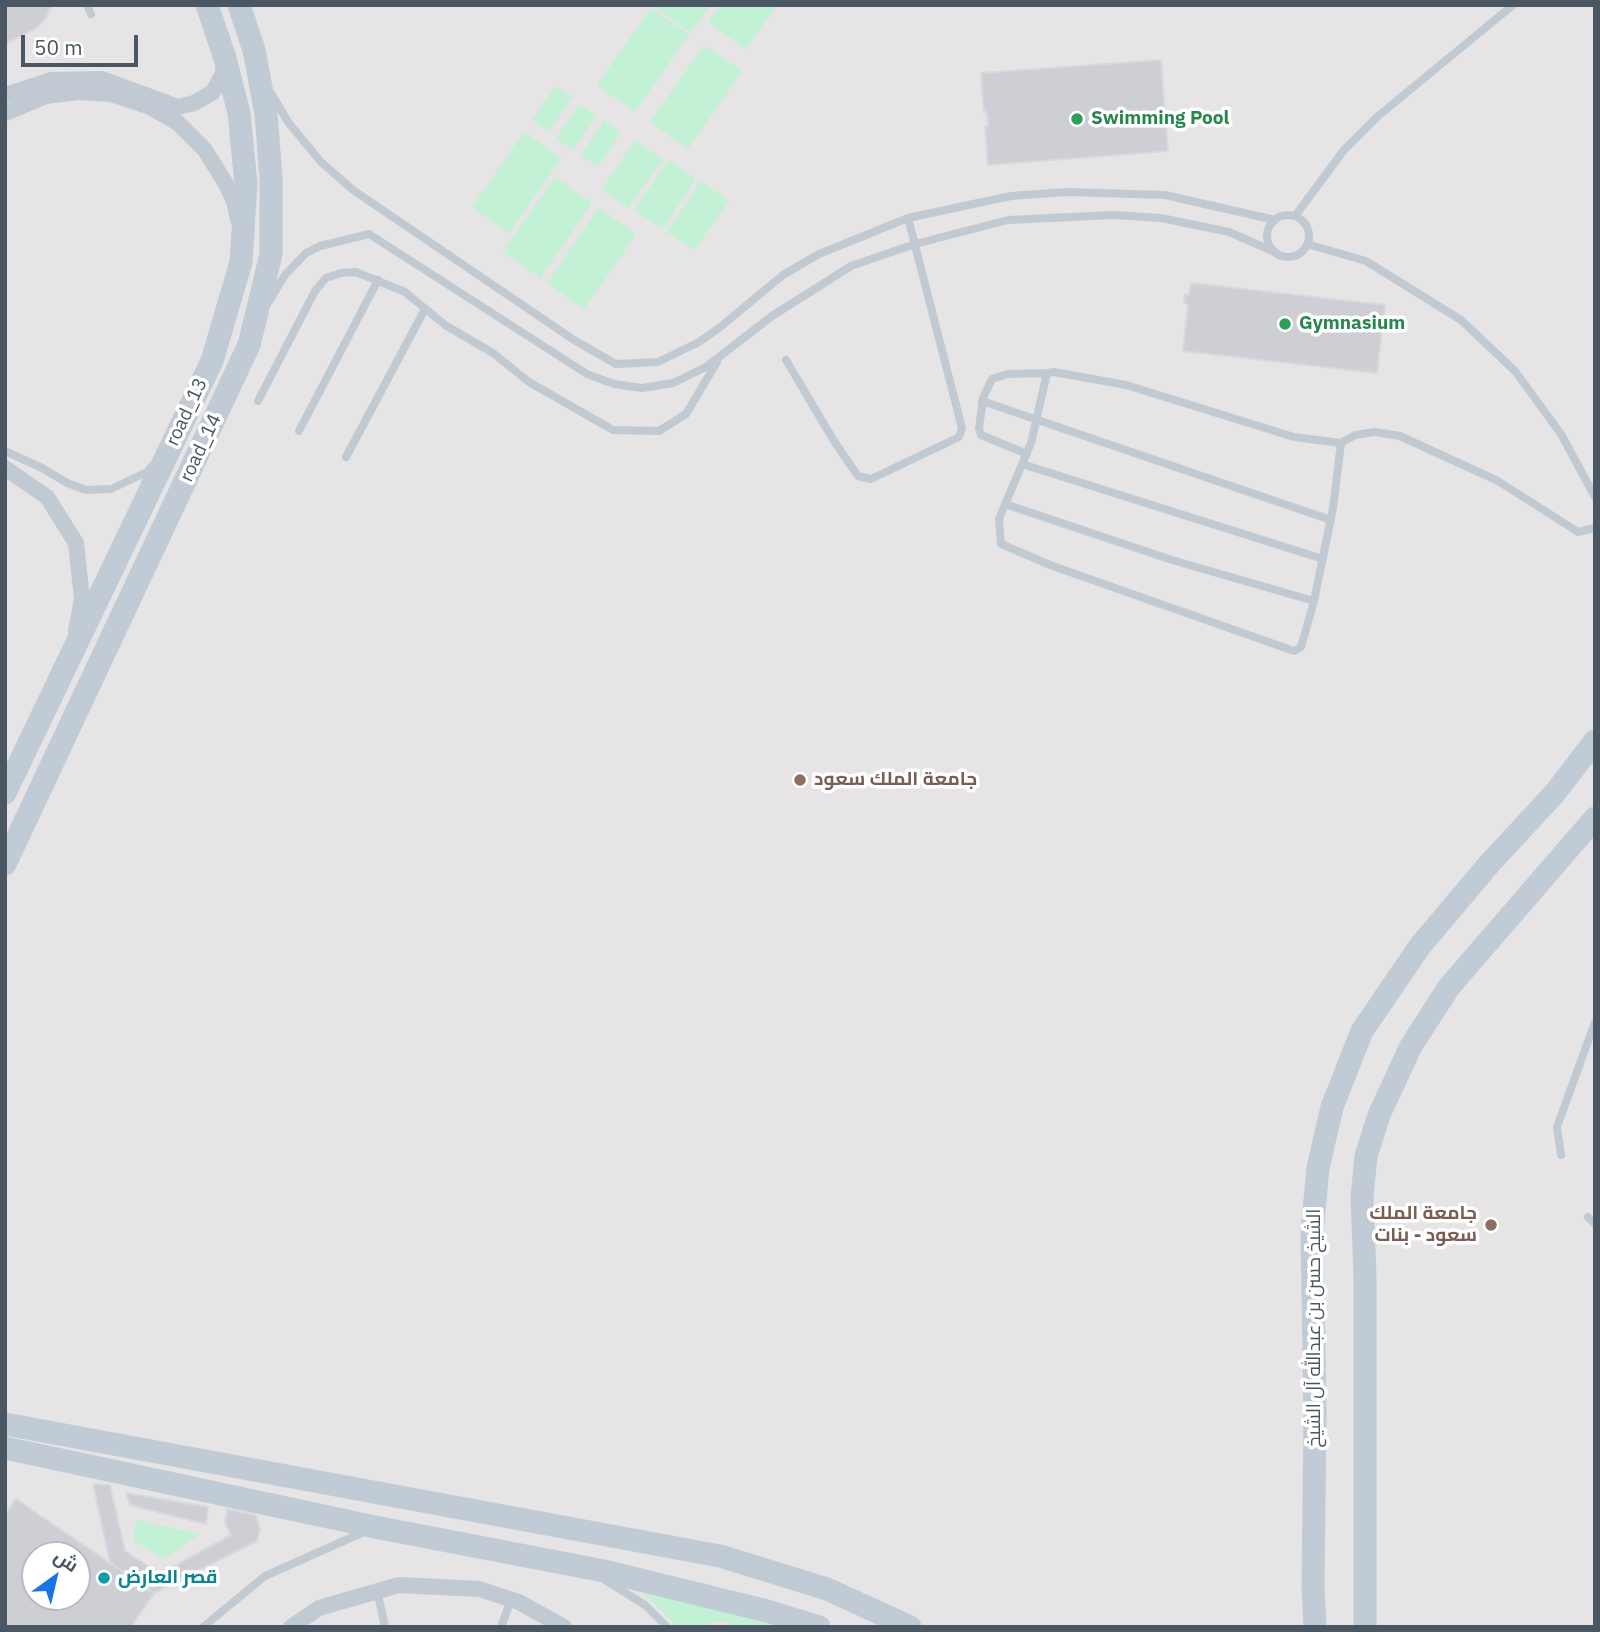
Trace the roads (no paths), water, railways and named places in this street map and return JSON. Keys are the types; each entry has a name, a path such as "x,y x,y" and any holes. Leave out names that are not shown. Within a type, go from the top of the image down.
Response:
{"street":[{"name":"road_13","path":"5,793 212,361 241,262 246,184 239,113 225,58 207,5"},
{"name":"road_14","path":"5,864 237,372 252,334 271,254 269,132 254,50 239,5"},
{"path":"5,95 51,80 102,79 178,107 194,103 213,92 222,75 225,58"},
{"path":"5,113 46,96 78,92 111,94 150,107 178,123 216,165 234,201 243,236"},
{"path":"5,468 47,497 76,543 82,599 71,655"},
{"name":"الشيخ حسن بن عبدالله آل الشيخ","path":"1315,1627 1312,1232 1318,1168 1332,1107 1362,1031 1420,946 1490,863 1554,794 1595,741"},
{"path":"1365,1627 1365,1291 1362,1197 1366,1156 1379,1115 1411,1046 1449,987 1595,818"},
{"path":"5,1424 720,1556 827,1589 910,1627"},
{"path":"5,1448 375,1527 584,1568 767,1611 819,1627"},
{"path":"291,1627 319,1608 399,1585 478,1589 510,1600 564,1627"}],"lane":[{"path":"1295,216 1344,150 1377,117 1513,5"},
{"path":"254,50 271,93 288,121 321,162 345,183 574,340 616,364 658,362 676,354 719,328 783,275 819,254 908,218 1011,197 1067,192 1165,195 1275,220"},
{"path":"252,334 285,275 306,253 320,246 369,234 587,374 605,381 642,388 673,383 706,366 772,316 851,266 915,244 1008,220 1114,215 1161,218 1229,232 1287,257 1299,254 1307,244 1309,238 1306,225 1295,216 1281,216 1275,220 1268,232 1268,239 1275,251"},
{"path":"786,360 858,476 871,479 959,437 962,428 908,218"},
{"path":"1307,244 1366,261 1461,320 1516,371 1561,434 1595,497"},
{"path":"258,401 315,291 326,278 341,273 356,272 405,292 445,325 493,353 529,382 613,430 660,430 686,414 720,356"},
{"path":"299,430 378,280"},
{"path":"346,457 425,309"},
{"path":"1027,454 981,435 979,428 982,401 992,379 1008,374 1054,372 1126,385 1294,437 1341,443 1356,435 1375,432 1401,436 1498,481 1578,532 1595,528"},
{"path":"1047,373 1027,454 999,519 1001,544 1050,565 1294,651 1301,647 1314,601 1331,520 1341,443"},
{"path":"982,401 1331,520"},
{"path":"5,451 86,490 111,489 147,472 181,427"},
{"path":"1022,464 1323,559"},
{"path":"1005,504 1172,560 1314,601"},
{"path":"1561,1155 1557,1127 1595,1022"},
{"path":"1588,1217 1595,1224"},
{"path":"203,1627 265,1576 375,1527"},
{"path":"584,1568 645,1605 667,1627"},
{"path":"377,1590 385,1627"},
{"path":"500,1627 510,1600"}],"place":[{"name":"Swimming Pool","path":"1077,119"},
{"name":"Gymnasium","path":"1285,324"},
{"name":"جامعة الملك سعود","path":"800,780"},
{"name":"جامعة الملك سعود - بنات","path":"1491,1225"},
{"name":"قصر العارض","path":"104,1578"}]}
